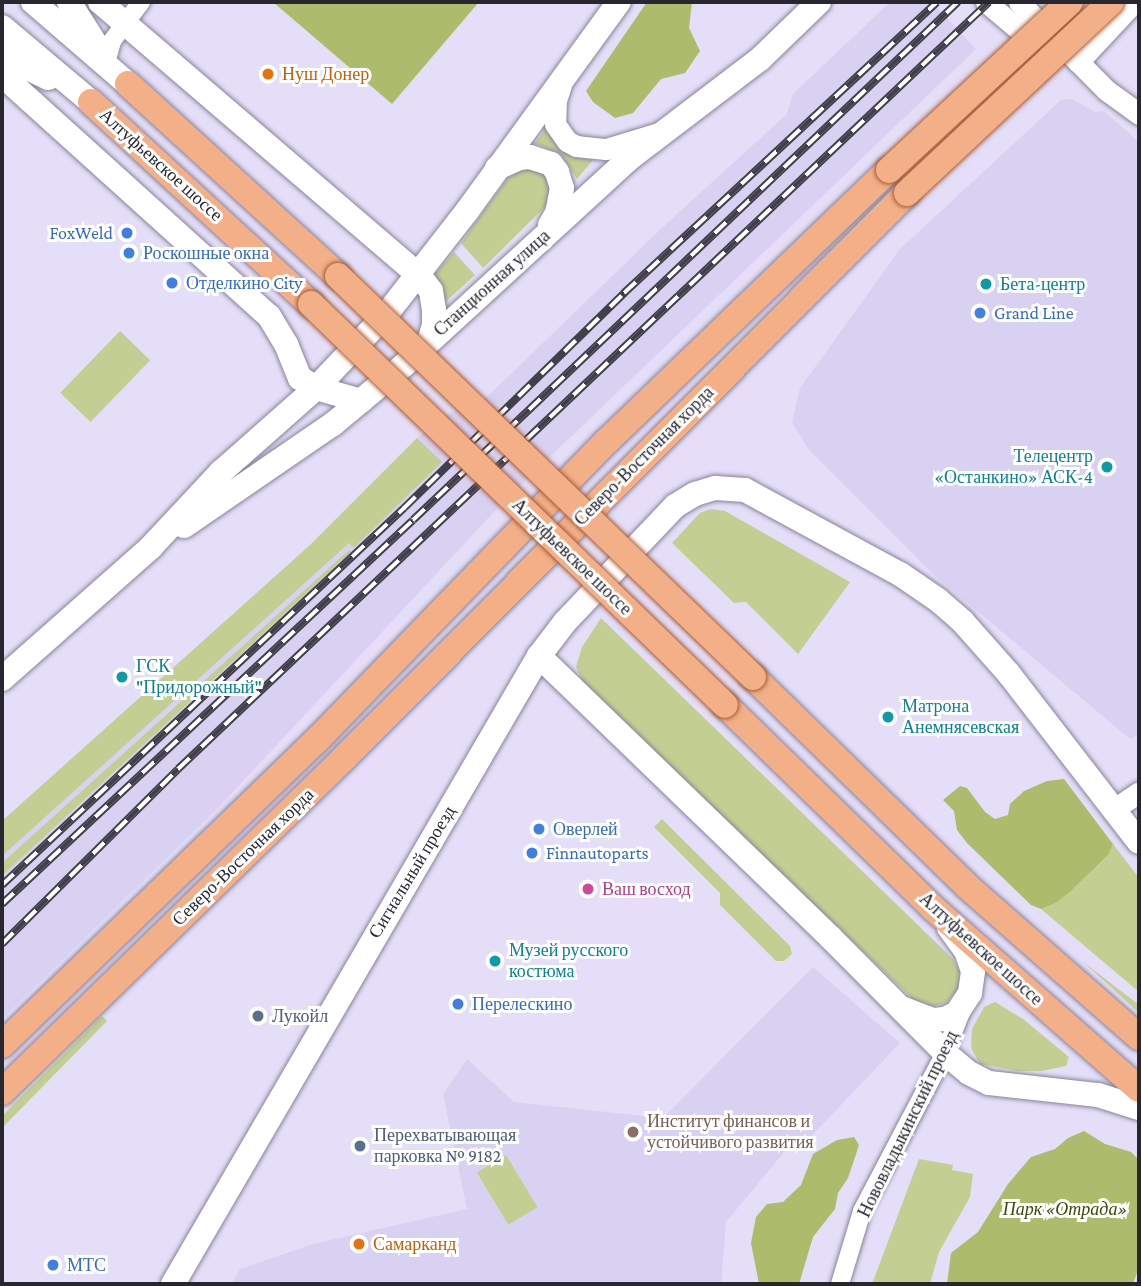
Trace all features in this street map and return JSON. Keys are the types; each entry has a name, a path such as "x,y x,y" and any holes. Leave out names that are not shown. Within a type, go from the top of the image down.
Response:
{"main road":[{"name":"Алтуфьевское шоссе","path":"33,2 128,84 338,276 967,886 1139,1037"},
{"path":"69,2 107,59 128,84"},
{"path":"100,2 419,275 430,291 434,310 435,325 429,341"},
{"name":"Станционная улица","path":"2,679 151,547 221,472 316,388 419,275 619,2"},
{"name":"Станционная улица","path":"151,547 312,440 361,401 663,132 751,67 819,2"},
{"name":"Северо-Восточная хорда","path":"2,1045 307,750 607,441 889,170 1070,2"},
{"name":"Северо-Восточная хорда","path":"2,1092 343,760 907,193 1111,2"},
{"name":"Алтуфьевское шоссе","path":"2,27 91,102 311,304 933,908 1139,1089"},
{"path":"4,60 91,102"},
{"path":"4,60 43,112 268,316 286,344 300,378 316,388 361,401"},
{"path":"497,168 530,157 542,159 557,172 561,180 562,200 540,240"},
{"name":"Сигнальный проезд","path":"173,1284 539,656 565,622 675,506 695,494 715,488 745,490 900,574 938,600 963,622 1009,674 1114,809"},
{"path":"539,656 945,1053 969,1073 989,1083 1098,1095 1139,1108"},
{"path":"1114,809 1139,842"},
{"path":"900,1007 933,1020 957,1013 970,993 973,971 966,951 933,908"}],"street":[{"path":"107,59 112,41 141,2"},
{"path":"986,2 1023,33 1046,40 1079,62"},
{"path":"1019,2 1107,90 1139,114"},
{"path":"1079,62 1133,2"},
{"path":"569,67 554,113 555,124 567,141 587,149 606,149 663,132"},
{"path":"1114,809 1139,792"},
{"name":"Нововладыкинский проезд","path":"840,1284 862,1211 945,1053 964,1004"}],"shaded area":[{"path":"890,2 932,2 976,49 506,499 218,808 2,1019 2,821 309,546 417,438 443,416 484,400 664,226 787,114 793,94"},
{"path":"1072,99 1095,112 1104,111 1139,142 1139,734 1130,739 934,575 808,449 792,422 800,388 900,249 1061,100"},
{"name":"Институт финансов и устойчивого развития","path":"813,967 900,1043 803,1145 795,1139 726,1222 721,1284 232,1284 240,1269 313,1244 467,1209 443,1094 467,1059 514,1102 663,1118"}],"green space":[{"path":"273,2 479,2 392,104"},
{"path":"647,2 692,2 689,28 700,51 685,73 661,79 633,113 615,118 593,102 586,91"},
{"path":"546,128 577,157 593,160 577,179 561,154 535,143"},
{"path":"521,166 549,174 550,202 483,268 461,243 507,179"},
{"path":"454,252 475,275 444,303 433,276"},
{"path":"120,331 150,360 90,422 60,393"},
{"path":"417,438 442,462 354,548 349,543 2,856 2,821 309,546"},
{"path":"711,509 725,511 850,582 798,654 746,602 734,603 672,543 700,513"},
{"path":"349,550 351,552 2,876 2,863"},
{"path":"601,618 953,959 960,972 958,989 946,1003 932,1006 915,1001 584,685 576,667 582,647"},
{"path":"1064,779 1113,844 1109,854 1071,891 1056,903 1041,909 1031,905 967,843 957,830 954,811 943,800 960,786 967,788 985,812 995,819 1008,815 1010,804 1024,791 1047,781"},
{"path":"662,819 790,946 792,954 784,961 776,961 720,905 720,893 654,827"},
{"path":"1113,844 1139,878 1139,992 1041,909 1056,903 1071,891 1109,854"},
{"path":"1082,961 1139,1005 1139,1013 1112,988"},
{"path":"995,1002 1023,1019 1069,1057 1066,1066 1041,1071 1018,1071 980,1064 971,1048 972,1029 984,1007"},
{"path":"102,1016 107,1021 2,1128 2,1116"},
{"name":"Парк «Отрада»","path":"1084,1131 1105,1144 1131,1152 1139,1160 1139,1267 1133,1284 947,1284 951,1253 978,1232 1008,1184 1031,1157 1055,1149 1068,1138"},
{"path":"854,1137 859,1145 848,1178 838,1193 835,1209 813,1237 799,1284 759,1284 751,1243 756,1217 767,1204 783,1202 801,1185 813,1154 837,1140"},
{"path":"506,1155 537,1207 508,1225 477,1173"},
{"path":"919,1159 953,1165 952,1170 973,1174 970,1197 939,1252 930,1284 872,1284"}],"railway":[{"path":"2,885 404,508 624,293 937,2"},
{"path":"2,904 413,520 958,2"},
{"path":"2,944 178,769 989,2"}],"place":[{"name":"Нуш Донер","path":"268,74"},
{"name":"FoxWeld","path":"127,233"},
{"name":"Роскошные окна","path":"129,253"},
{"name":"Отделкино City","path":"172,283"},
{"name":"Бета-центр","path":"986,284"},
{"name":"Grand Line","path":"980,313"},
{"name":"Телецентр «Останкино» АСК-4","path":"1107,467"},
{"name":"ГСК \"Придорожный\"","path":"122,677"},
{"name":"Матрона Анемнясевская","path":"888,717"},
{"name":"Оверлей","path":"539,829"},
{"name":"Finnautoparts","path":"532,853"},
{"name":"Ваш восход","path":"588,889"},
{"name":"Музей русского костюма","path":"495,961"},
{"name":"Перелескино","path":"458,1004"},
{"name":"Лукойл","path":"258,1016"},
{"name":"Институт финансов и устойчивого развития","path":"633,1132"},
{"name":"Перехватывающая парковка № 9182","path":"360,1146"},
{"name":"Самарканд","path":"359,1244"},
{"name":"МТС","path":"53,1265"}]}
